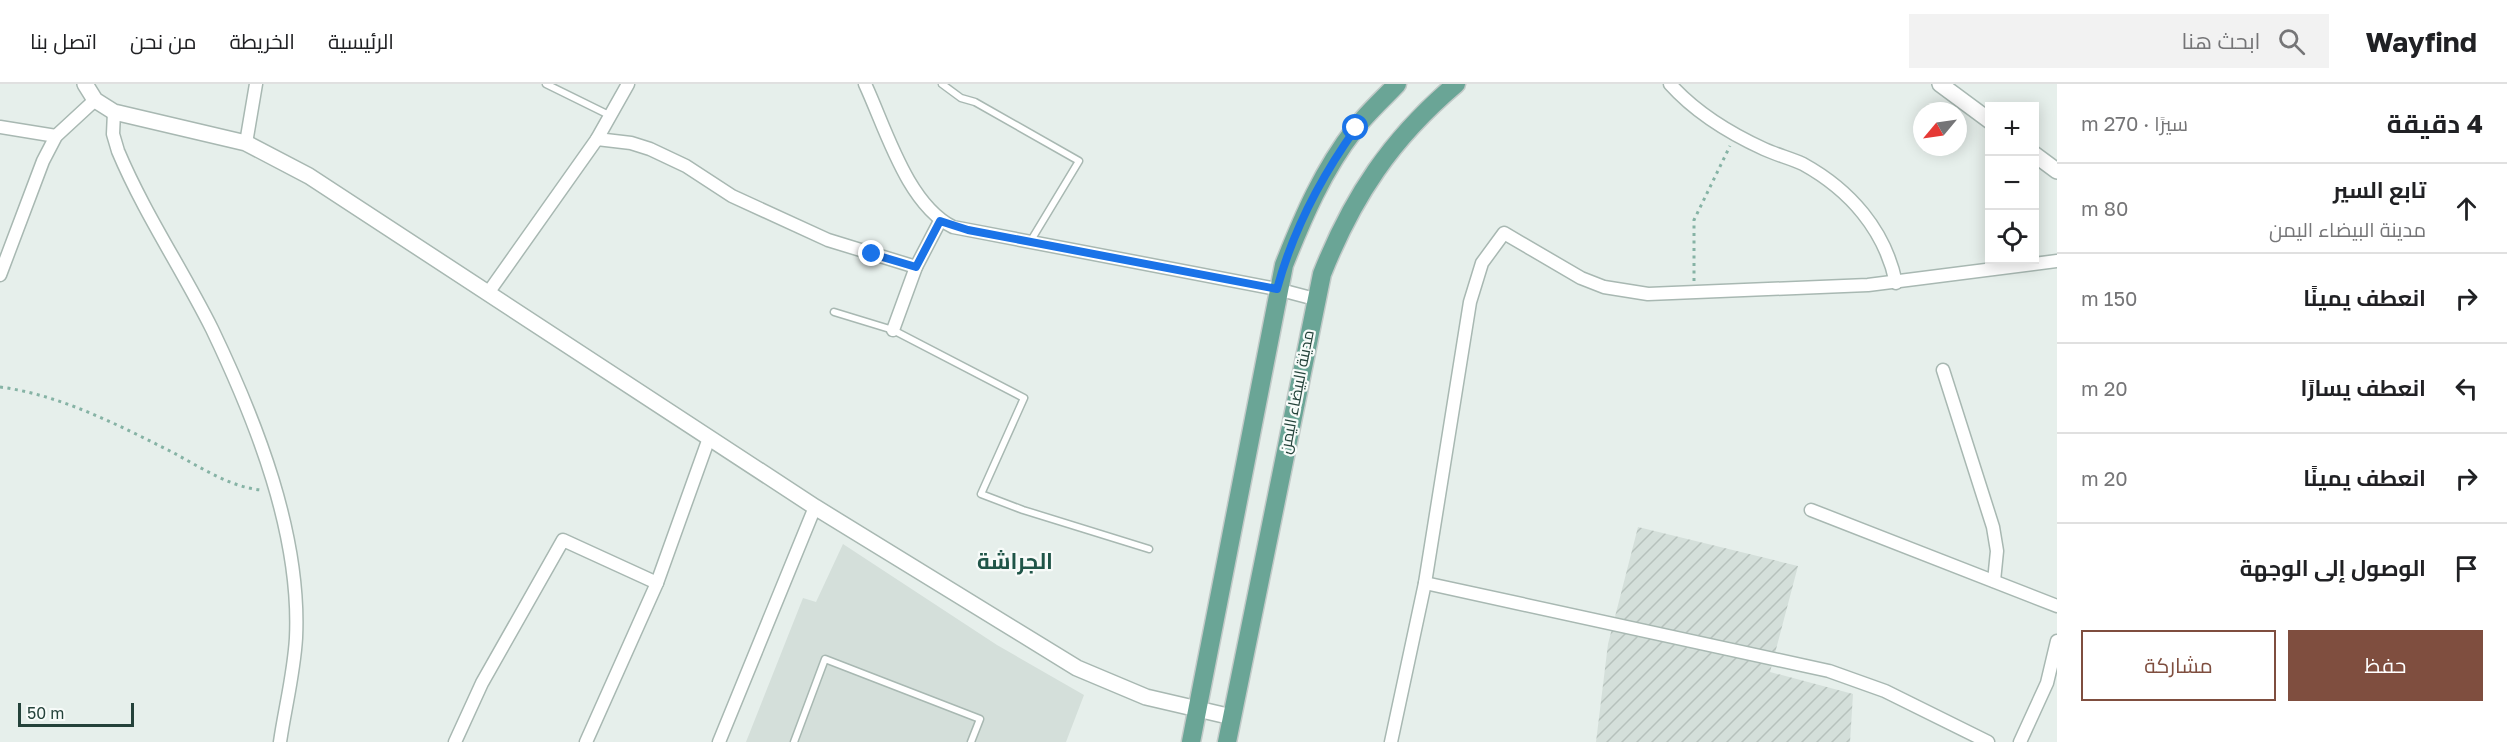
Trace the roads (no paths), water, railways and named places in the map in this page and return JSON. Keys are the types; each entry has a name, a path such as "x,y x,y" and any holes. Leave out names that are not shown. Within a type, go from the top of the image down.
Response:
{"main road":[{"path":"1191,742 1277,289 1284,265 1319,184 1356,128 1396,84"},
{"name":"مدينة البيضاء اليمن","path":"1227,742 1315,299 1332,248 1370,176 1403,134 1456,84"}],"street":[{"path":"85,84 95,100 114,112 246,143 309,177 815,507 1077,668 1146,697 1232,717"},
{"path":"0,275 43,161 56,136 95,100 95,84"},
{"path":"246,143 256,84"},
{"path":"488,293 597,139 628,84"},
{"path":"865,84 909,181 920,199 940,221 968,230 1277,289 1315,299"},
{"path":"1670,84 1706,116 1736,135 1805,166 1840,190 1871,222 1884,242 1896,283"},
{"path":"1940,84 1985,118"},
{"path":"114,112 113,134 118,151 211,328 248,414 288,538 296,638 280,742"},
{"path":"0,128 56,136"},
{"path":"597,139 631,143 650,149 686,166 732,196 828,240 916,267"},
{"path":"2037,156 2057,171"},
{"path":"893,330 916,267 940,221"},
{"path":"1391,742 1425,583 1470,302 1482,263 1504,233 1552,263 1604,287 1648,294 1896,283 2057,261"},
{"path":"1943,369 1994,527 1997,552 1994,581"},
{"path":"586,742 657,583 709,438"},
{"path":"719,742 815,507"},
{"path":"1810,510 2057,606"},
{"path":"456,742 482,683 563,540 657,583"},
{"path":"1425,583 1829,670 1885,691 1988,742"},
{"path":"2020,742 2047,683 2057,641"}],"lane":[{"path":"546,84 611,116"},
{"path":"942,84 962,98 975,102 1079,161 1030,242"},
{"path":"834,312 893,330 1024,398 981,494 1043,517 1149,549"},
{"path":"794,742 825,659 980,719 971,742"}],"district":[{"name":"الجراشة","path":"1015,560"}]}
